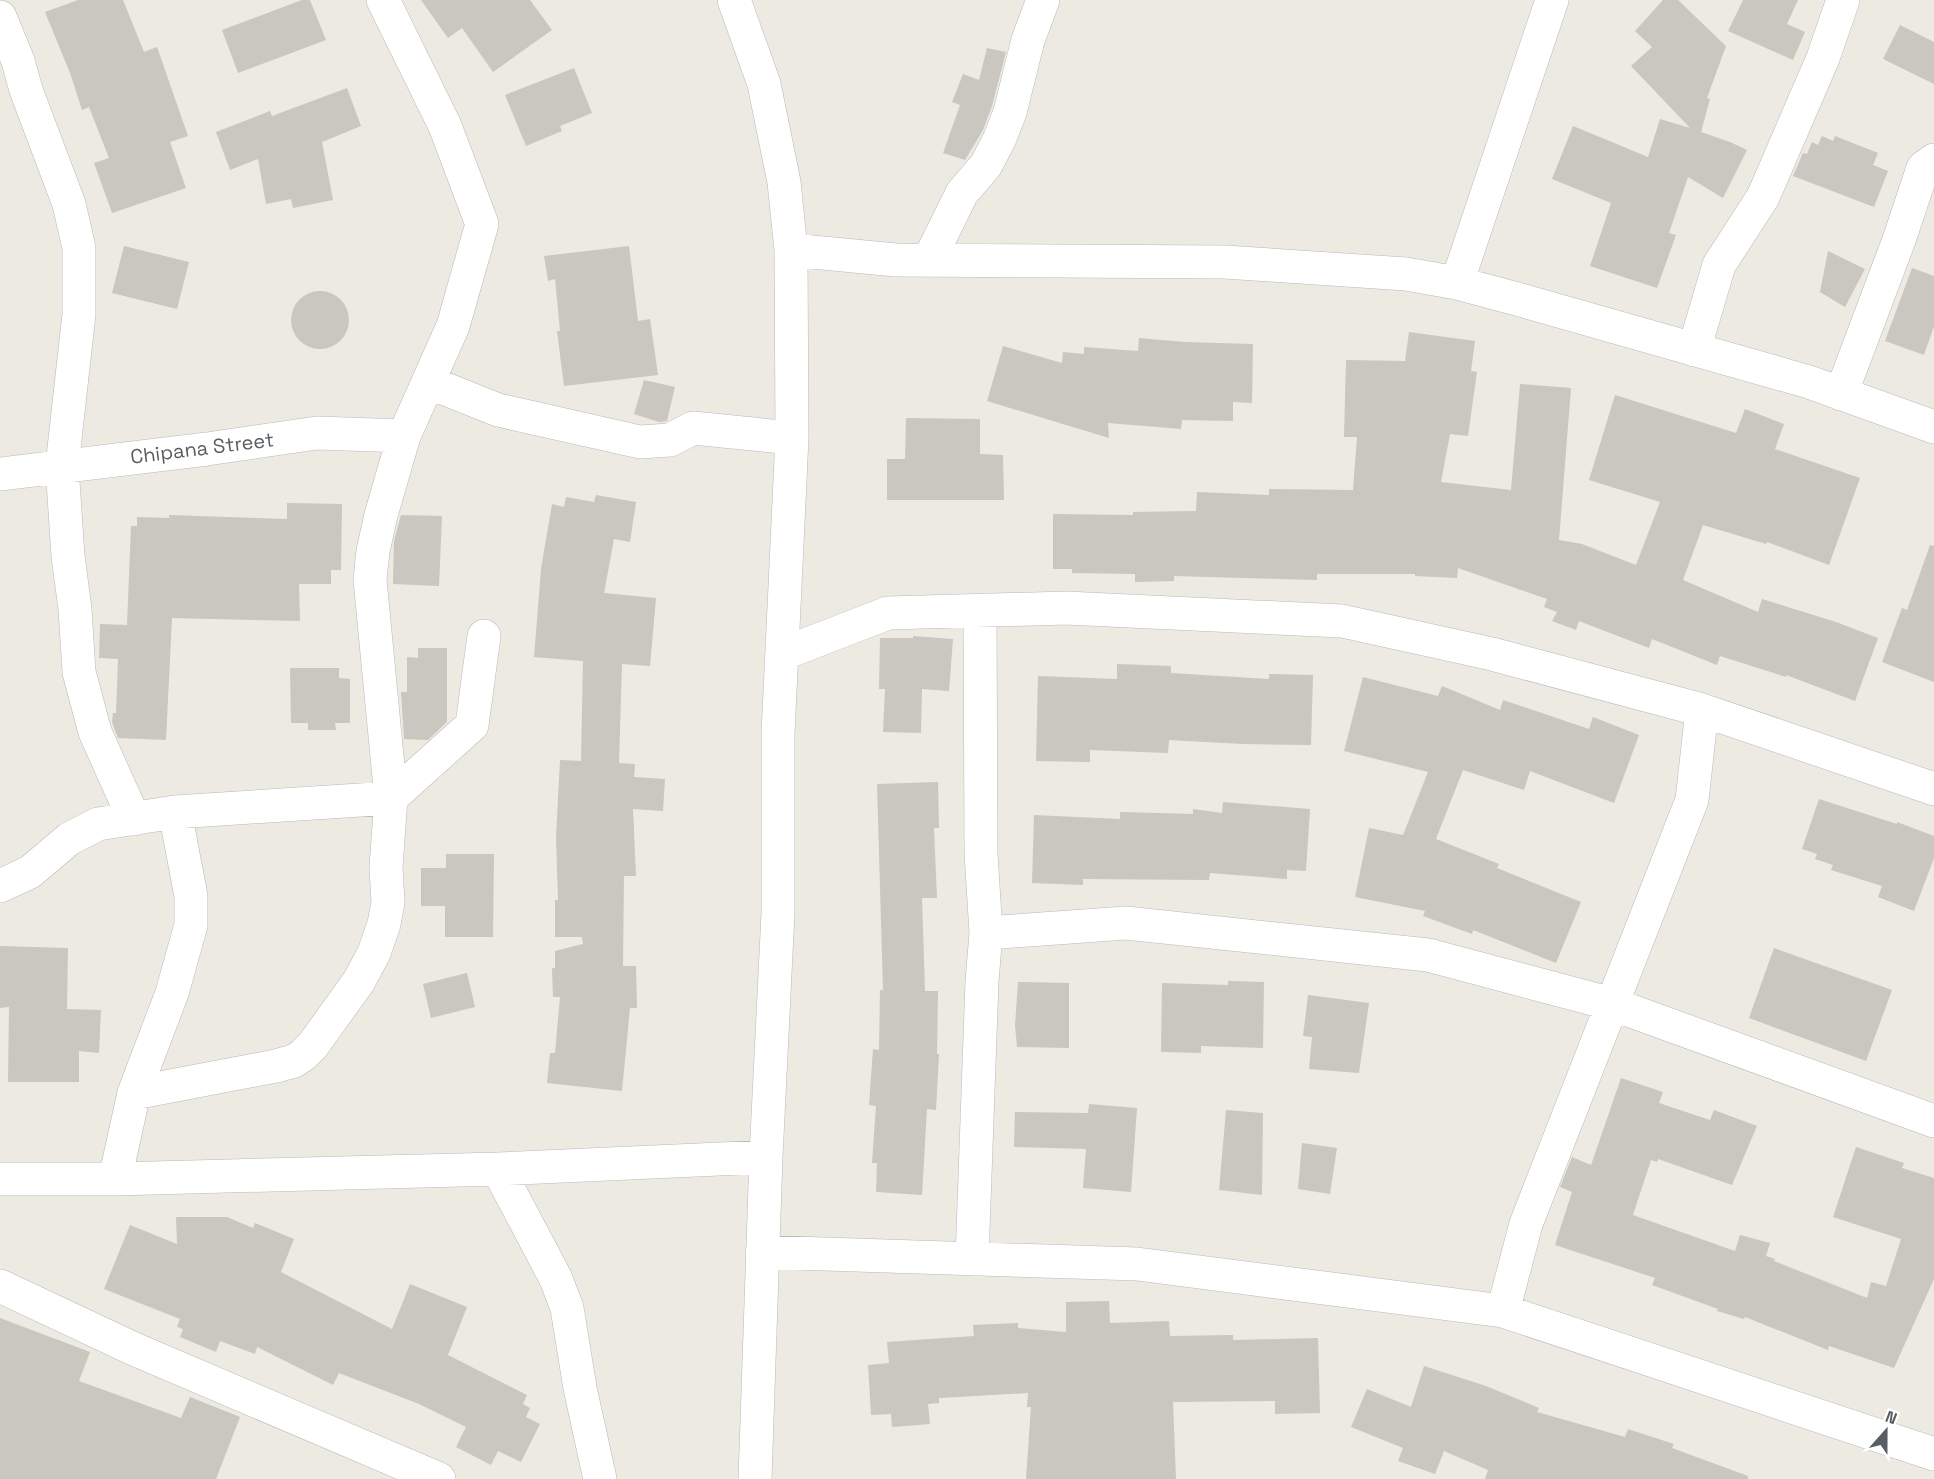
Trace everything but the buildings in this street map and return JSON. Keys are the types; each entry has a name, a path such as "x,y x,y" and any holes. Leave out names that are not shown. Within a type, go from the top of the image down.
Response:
{"street":[{"path":"134,1093 276,1066 294,1061 303,1055 313,1045 359,981 374,953 384,924 388,902 386,867 390,798 370,580 373,551 381,514 404,436 453,326 482,224 445,126 383,0"},
{"path":"734,0 764,84 784,182 791,250 792,438 778,734 777,913 754,1479"},
{"path":"929,260 962,193 986,165 1000,138 1010,112 1028,40 1043,0"},
{"path":"1457,283 1552,0"},
{"path":"1694,350 1719,265 1763,197 1822,58 1843,0"},
{"path":"0,17 18,61 13,85 69,204 79,248 79,314 62,466 79,672 94,732 134,819"},
{"path":"1841,394 1899,240 1923,168 1934,160"},
{"path":"791,250 896,260 1225,262 1406,274 1457,283 1809,382 1934,427"},
{"path":"428,382 498,410 640,442 670,440 693,428 792,438"},
{"name":"Chipana Street","path":"0,474 317,433 404,436"},
{"path":"782,654 888,613 1066,608 1342,621 1492,654 1702,710 1934,789"},
{"path":"972,1259 982,981 986,933 981,853 980,611"},
{"path":"0,886 30,872 69,838 98,824 175,812 390,798 472,725 484,636"},
{"path":"1503,1311 1526,1224 1692,800 1702,710"},
{"path":"115,1179 134,1093 172,993 191,925 191,896 175,812"},
{"path":"986,933 1126,924 1428,955 1612,1004 1934,1121"},
{"path":"0,1179 115,1179 498,1169 766,1157"},
{"path":"498,1169 552,1271 567,1308 580,1388 600,1479"},
{"path":"762,1252 1137,1264 1503,1311 1934,1454"},
{"path":"0,1286 135,1350 439,1479"}]}
